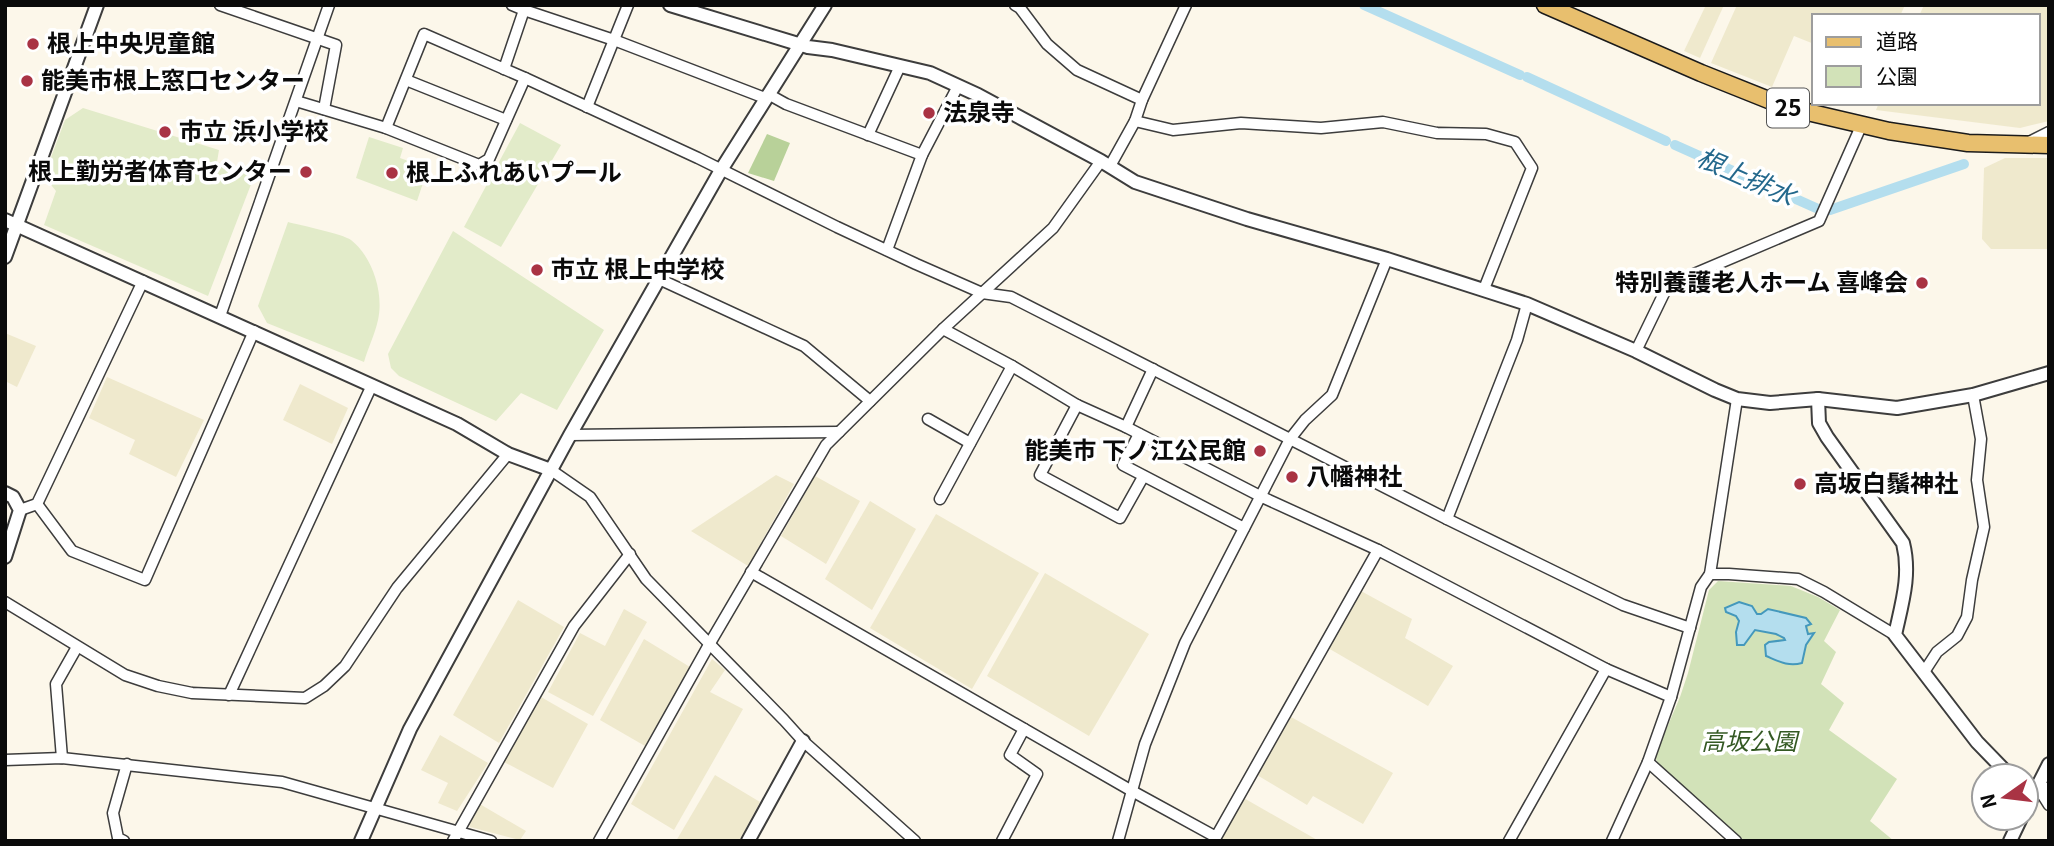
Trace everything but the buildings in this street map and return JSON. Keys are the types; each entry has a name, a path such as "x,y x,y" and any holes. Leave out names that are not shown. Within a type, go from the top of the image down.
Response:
{"main road":[{"name":"25","path":"1545,5 1786,107 1889,131 1968,143 2049,145"}],"street":[{"path":"5,257 11,222 97,5"},
{"path":"220,5 336,45 324,109"},
{"path":"220,316 329,5"},
{"path":"512,5 614,40 922,155"},
{"path":"587,107 628,5"},
{"path":"670,5 800,44 930,73 1135,182 1527,304 1636,351 1737,399 1770,403 1818,399 1897,408 1973,395 2049,373"},
{"path":"361,841 410,729 570,435 721,170 825,5"},
{"path":"1015,5 1047,44 1077,70 1142,100"},
{"path":"599,841 710,643 826,445 943,330 1053,228 1105,164 1135,121 1186,5"},
{"path":"504,69 523,10"},
{"path":"386,128 424,34 525,78 982,293 1011,297 1447,519 1623,605 1690,628"},
{"path":"868,135 900,66"},
{"path":"296,101 386,128 479,165 489,159 525,78"},
{"path":"406,80 506,120"},
{"path":"887,250 922,155 958,86"},
{"path":"1135,121 1172,130 1241,123 1321,128 1383,122 1437,133 1486,134 1515,142 1532,168 1484,289"},
{"path":"1636,351 1668,285 1819,221 1862,124"},
{"path":"2023,145 2049,132"},
{"path":"11,222 457,424 508,454 551,470 590,497 646,579 803,741 915,841"},
{"path":"1118,841 1145,744 1185,643 1290,439 1305,419 1332,395 1387,259"},
{"path":"659,279 804,346 870,401"},
{"path":"20,510 37,504 143,281"},
{"path":"1447,519 1517,340 1527,304"},
{"path":"943,330 1012,366 1077,405 1378,550 1606,669 1671,696"},
{"path":"37,504 72,551 145,580 254,331"},
{"path":"940,499 1012,366"},
{"path":"1126,427 1153,369"},
{"path":"229,695 372,385"},
{"path":"1924,672 1937,652 1957,636 1967,617 1984,527 1977,480 1981,439 1973,395"},
{"path":"1612,841 1648,762 1671,696 1701,586 1710,575 1737,399"},
{"path":"1818,399 1819,423 1827,437 1903,543 1908,561 1906,589 1895,635"},
{"path":"1077,405 1040,475 1120,518 1143,477"},
{"path":"929,419 970,443"},
{"path":"570,435 839,432"},
{"path":"1139,434 1124,465 1244,528"},
{"path":"5,602 125,675 158,686 192,693 305,698 324,686 345,666 397,588 508,454"},
{"path":"5,493 13,498 20,510 5,557"},
{"path":"751,572 1216,837 1378,550"},
{"path":"456,836 574,626 629,554"},
{"path":"1710,575 1729,573 1798,579 1895,635 1977,743 1996,762"},
{"path":"62,758 56,684 77,648"},
{"path":"1509,841 1606,669"},
{"path":"1002,841 1038,774 1010,755 1024,729"},
{"path":"748,841 803,741"},
{"path":"5,760 62,758 282,782 376,807 456,836 491,841"},
{"path":"1648,762 1736,841"},
{"path":"124,841 118,838 113,813 127,764"},
{"path":"2040,781 2049,764"}],"shaded area":[{"path":"1706,5 1724,5 1700,58 1684,51"},
{"path":"1737,5 1905,5 1901,14 1812,14 1812,43 1794,36 1772,87 1711,63"},
{"path":"1924,5 2049,5 2049,121 2020,128 1876,110 1878,105 2040,105 2040,14 1920,14"},
{"path":"2005,158 2049,158 2049,249 1991,249 1982,239 1984,168"},
{"path":"5,333 36,346 17,387 5,381"},
{"path":"107,377 204,420 176,477 129,454 135,440 89,418"},
{"path":"300,384 348,408 332,444 283,420"},
{"path":"776,475 794,484 748,566 691,531"},
{"path":"815,476 860,501 826,564 781,536"},
{"path":"870,501 916,529 872,610 825,579"},
{"path":"936,514 1039,573 972,689 870,628"},
{"path":"1045,573 1149,634 1089,736 987,676"},
{"path":"1361,591 1412,619 1405,638 1453,666 1428,706 1328,648"},
{"path":"518,600 564,627 499,743 453,715"},
{"path":"624,609 647,622 593,716 548,692 580,633 605,646"},
{"path":"644,639 690,667 645,746 600,720"},
{"path":"712,659 725,670 710,692 743,709 674,830 631,804"},
{"path":"541,697 588,724 553,788 504,762"},
{"path":"1291,717 1393,773 1363,824 1313,796 1307,805 1257,775"},
{"path":"440,735 488,763 457,811 438,803 448,783 421,770"},
{"path":"715,775 760,802 739,841 676,841"},
{"path":"1242,797 1319,841 1217,841"},
{"path":"478,803 526,831 520,840 470,827 468,821"}],"green space":[{"path":"83,108 219,150 217,162 255,174 208,296 44,225 56,191 44,176 65,120"},
{"path":"520,123 561,145 501,247 464,227"},
{"path":"767,134 790,143 774,181 748,173"},
{"name":"根上ふれあいプール","path":"369,137 403,148 400,158 428,168 417,201 356,178"},
{"path":"288,222 331,232 351,240 371,266 378,288 379,310 377,325 364,362 267,323 258,306"},
{"path":"453,231 604,330 557,410 521,393 496,421 399,376 391,368 388,354"},
{"name":"高坂公園","path":"1718,581 1791,586 1840,610 1824,641 1836,652 1821,684 1844,703 1829,730 1897,779 1870,821 1894,841 1745,841 1689,798 1659,768 1655,756 1688,673 1709,590"}],"water":[{"path":"1739,602 1752,606 1757,614 1768,609 1806,618 1811,624 1806,626 1808,634 1814,633 1806,645 1802,663 1788,664 1766,656 1765,645 1785,640 1776,634 1755,630 1744,645 1737,645 1739,621 1736,616 1726,612 1725,608"}],"waterway":[{"name":"根上排水","path":"1364,5 1520,75"},
{"name":"根上排水","path":"1527,77 1666,141"},
{"name":"根上排水","path":"1675,145 1816,208"},
{"name":"根上排水","path":"1830,210 1964,164"}],"place":[{"name":"根上中央児童館","path":"33,44"},
{"name":"能美市根上窓口センター","path":"27,81"},
{"name":"法泉寺","path":"929,113"},
{"name":"市立 浜小学校","path":"165,132"},
{"name":"根上勤労者体育センター","path":"306,172"},
{"name":"根上ふれあいプール","path":"392,173"},
{"name":"市立 根上中学校","path":"537,270"},
{"name":"特別養護老人ホーム 喜峰会","path":"1922,283"},
{"name":"能美市 下ノ江公民館","path":"1260,451"},
{"name":"八幡神社","path":"1292,477"},
{"name":"高坂白鬚神社","path":"1800,484"}]}
